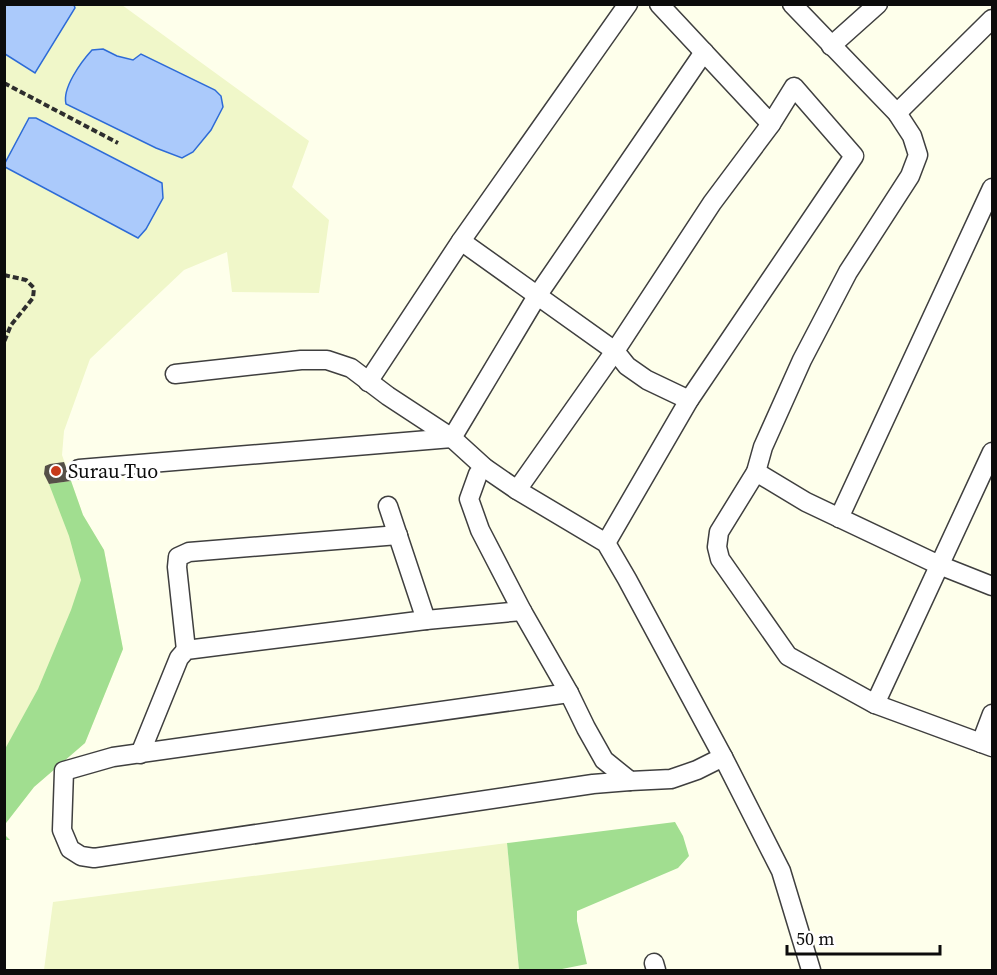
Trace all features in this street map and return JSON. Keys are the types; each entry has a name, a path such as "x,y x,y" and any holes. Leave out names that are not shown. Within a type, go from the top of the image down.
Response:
{"street":[{"path":"368,382 462,241 627,4"},
{"path":"659,4 771,124"},
{"path":"792,4 897,113 912,136 918,155 910,176 848,272 807,350 763,447 756,472 719,532 717,547 720,559 788,656 875,704 987,745 993,714"},
{"path":"831,46 878,4"},
{"path":"897,113 993,19"},
{"path":"452,438 537,296 704,52"},
{"path":"517,490 615,351 712,203 771,124 794,87 854,156 688,400 606,543"},
{"path":"839,518 993,188"},
{"path":"462,241 615,351 627,366 647,380 688,400"},
{"path":"175,374 301,360 327,360 351,368 368,382 452,438 485,468 517,490 606,543 723,757 781,871 811,970"},
{"path":"79,469 452,438"},
{"path":"875,704 993,452"},
{"path":"485,468 478,474 469,499 480,530 522,611 570,693 604,760 630,781"},
{"path":"756,472 806,502 839,518 939,565 993,586"},
{"path":"388,506 426,620"},
{"path":"186,650 177,567 178,557 189,552 398,535"},
{"path":"140,754 179,658 186,650 426,620 522,611"},
{"path":"570,693 113,757 64,771 62,830 70,849 81,856 94,858 581,786 671,779 697,770 723,757"}],"path":[{"path":"4,83 118,143"},
{"path":"4,275 26,280 34,288 33,298 11,325 4,342"}],"green space":[{"path":"5,5 122,5 309,141 292,187 329,220 319,293 232,292 227,252 184,270 90,359 64,431 62,455 83,515 104,550 123,649 85,743 34,787 6,823 5,835"},
{"path":"71,481 83,515 104,550 123,649 85,743 34,787 6,823 5,835 5,749 38,689 81,580 69,536 49,484"},
{"path":"675,822 683,836 689,856 678,868 577,911 577,921 587,964 557,970 519,970 507,843"},
{"path":"507,843 519,970 44,970 53,902"}],"water":[{"path":"4,5 74,5 75,8 35,73 5,54"},
{"path":"103,49 133,60 141,54 215,90 221,96 223,107 211,130 193,152 182,158 156,148 66,104 67,90 78,68 92,50"},
{"path":"29,118 36,118 162,183 163,198 146,229 138,238 5,167"}],"building":[{"name":"Surau Tuo","path":"64,462 71,481 49,484 44,474 45,466"}],"place":[{"name":"Surau Tuo","path":"56,471"}]}
